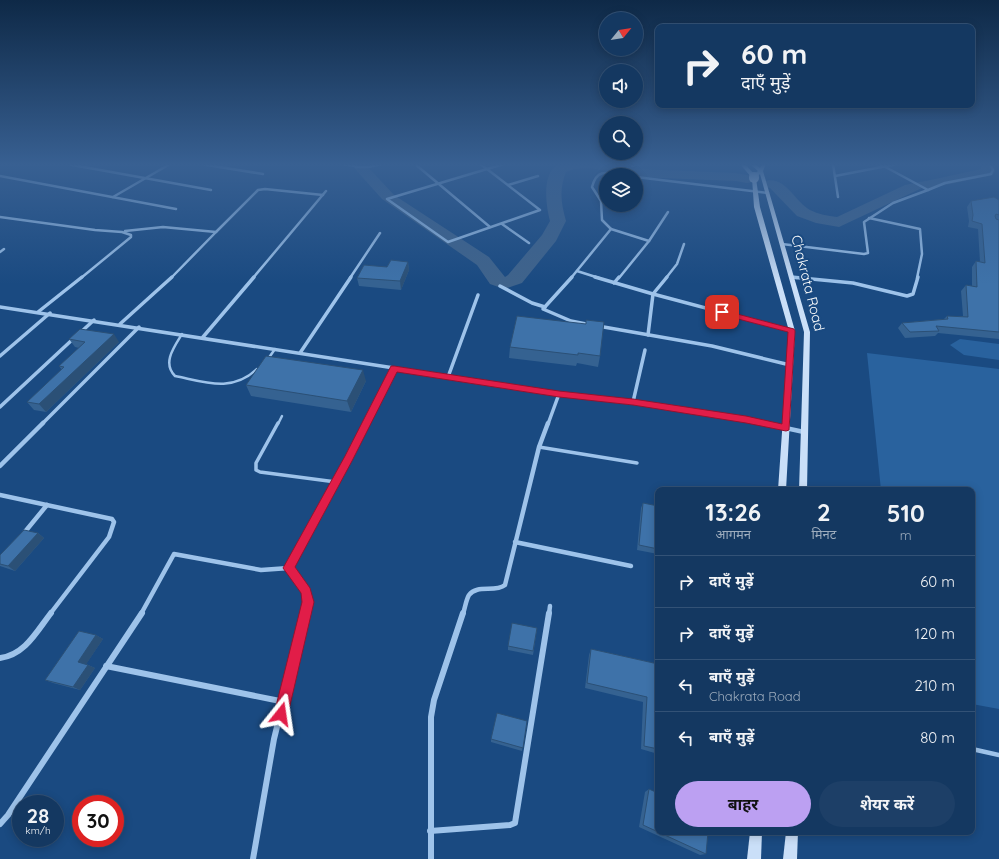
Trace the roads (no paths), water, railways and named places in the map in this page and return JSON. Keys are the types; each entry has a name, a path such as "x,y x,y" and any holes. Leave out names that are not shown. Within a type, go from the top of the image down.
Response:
{"main road":[{"name":"Chakrata Road","path":"757,204 792,331 782,487"},
{"name":"Chakrata Road","path":"771,204 807,332 803,487"},
{"path":"754,859 756,835"},
{"path":"790,859 792,835"}],"street":[{"path":"147,204 176,209"},
{"path":"120,324 169,280 244,204"},
{"path":"203,338 315,204"},
{"path":"394,204 448,242 540,210 532,204"},
{"path":"462,204 490,228"},
{"path":"782,244 866,254 868,253 863,226 864,222 891,204"},
{"path":"603,212 601,219 603,223 611,229 649,240"},
{"path":"614,283 649,240 668,212"},
{"path":"0,217 130,234 131,237 38,312"},
{"path":"791,277 853,284 907,296 913,294 923,255 923,241 920,230 914,227 869,218"},
{"path":"502,224 529,244"},
{"path":"122,232 162,227 216,232"},
{"path":"545,307 611,229"},
{"path":"300,353 380,233"},
{"path":"648,335 653,294 677,264 684,244"},
{"path":"0,252 4,249"},
{"path":"577,271 653,294 792,331"},
{"path":"500,286 532,303 545,307"},
{"path":"448,377 478,295"},
{"path":"0,307 50,313 559,394 633,402 746,420 804,432"},
{"path":"545,307 543,309 544,310 570,321 712,346 790,365"},
{"path":"0,356 50,313"},
{"path":"0,407 94,320"},
{"path":"0,466 139,327"},
{"path":"633,402 645,350"},
{"path":"289,568 336,482 394,368"},
{"path":"431,859 431,717 434,700 469,595 477,589 502,589 505,585 539,447 559,394"},
{"path":"0,495 112,519 114,522 109,537 25,647 18,654 10,658 0,658"},
{"path":"19,538 48,505"},
{"path":"515,542 631,566"},
{"path":"0,824 8,815 146,606 174,554 261,570 289,568"},
{"path":"253,859 274,739 308,602 306,592 289,568"},
{"path":"430,831 510,825 515,823 550,606"},
{"path":"106,666 284,702"}],"lane":[{"path":"182,334 174,346 168,362 171,373 175,376 220,383 235,383 249,376 260,367"},
{"path":"266,362 275,349"},
{"path":"282,416 256,463 256,470 260,472 336,482"},
{"path":"539,447 637,463"},
{"path":"975,750 999,755"}],"waterway":[{"path":"399,204 449,238"},
{"path":"454,242 483,261 497,280 504,283 515,279 550,237 558,221 554,204"},
{"path":"794,204 803,213 822,220 839,222 876,204"}]}
